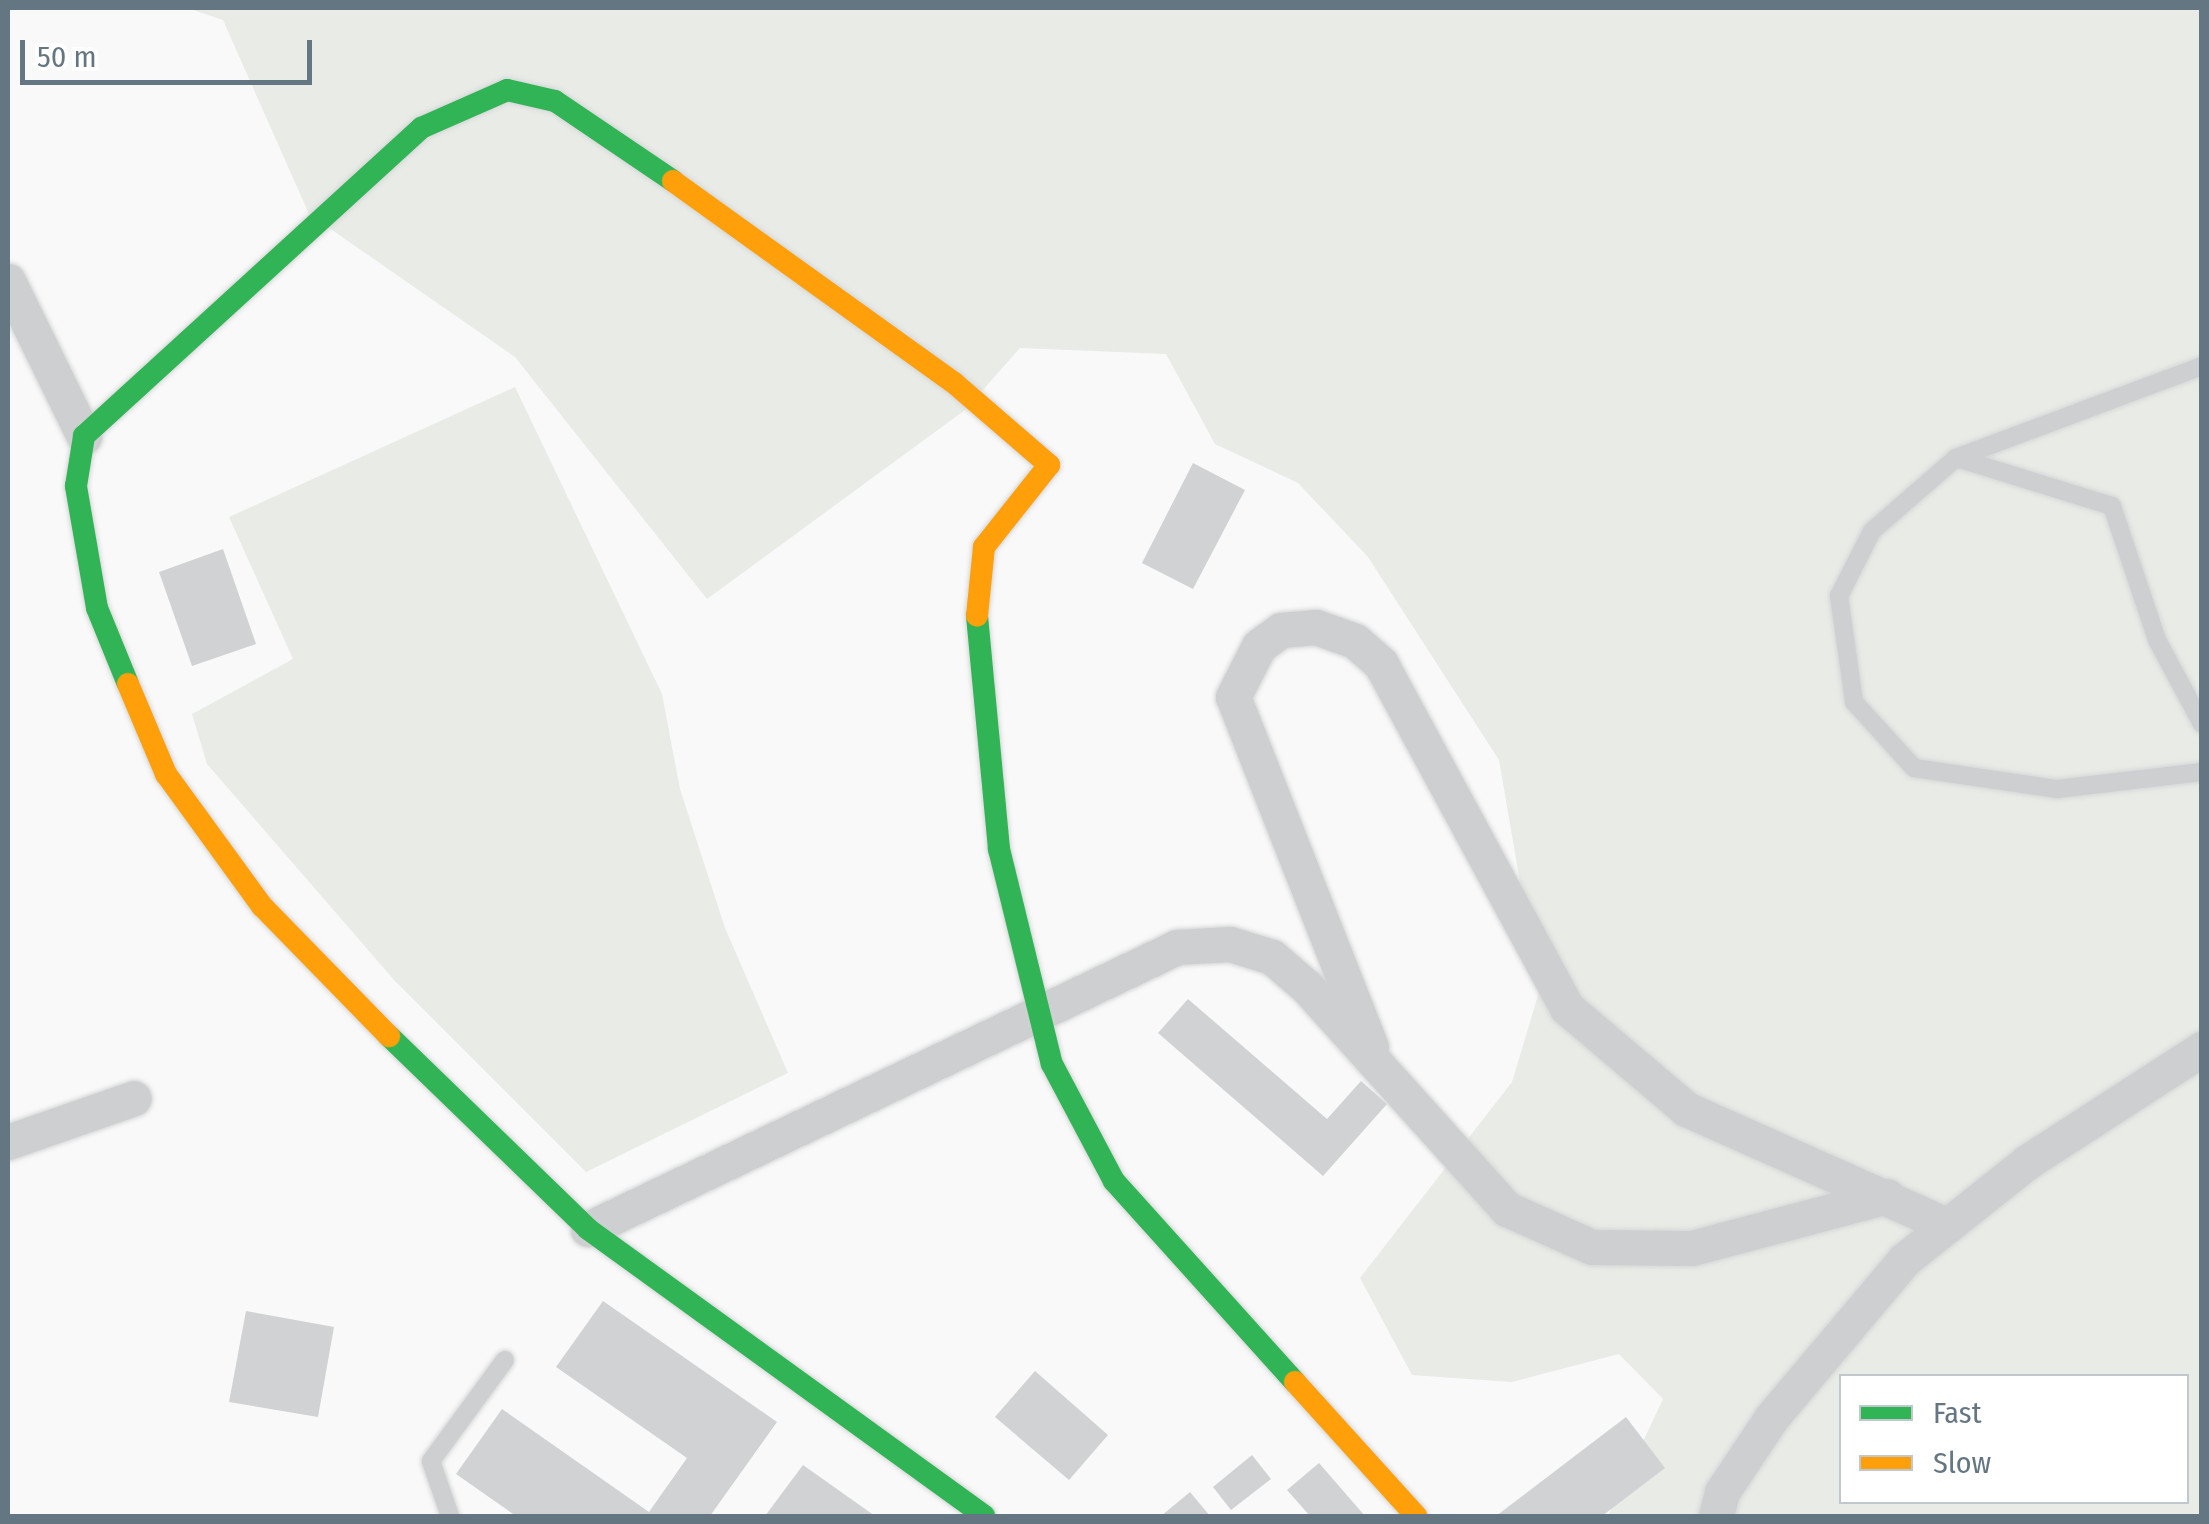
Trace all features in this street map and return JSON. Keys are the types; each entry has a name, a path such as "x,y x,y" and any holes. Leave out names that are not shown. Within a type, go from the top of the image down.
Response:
{"street":[{"path":"84,436 421,128 507,90 556,101 952,382 1049,465 984,547 976,606 999,849 1035,1014 1052,1064 1114,1181 1416,1516"},
{"path":"8,281 84,436 76,486 96,608 166,774 262,906 588,1230 984,1516"},
{"path":"1378,1067 1233,697 1259,646 1281,630 1316,627 1354,640 1381,664 1567,1008 1686,1109 1947,1225"},
{"path":"588,1230 1177,947 1230,944 1272,957 1507,1209 1592,1247 1692,1248 1887,1196"},
{"path":"1716,1516 1722,1492 1772,1417 1904,1260 2027,1162 2202,1049"},
{"path":"8,1142 134,1098"}],"lane":[{"path":"2202,366 1956,458 1872,531 1839,596 1854,702 1914,768 1965,781 2056,789 2202,772"},
{"path":"1956,458 2112,506 2156,640 2202,724"},
{"path":"450,1516 432,1461 505,1360"}],"shaded area":[{"path":"187,8 2201,8 2201,1516 1608,1516 1663,1399 1619,1354 1512,1382 1412,1375 1360,1278 1512,1082 1539,992 1499,760 1368,557 1298,483 1215,444 1166,354 1020,348 965,410 707,599 515,357 309,214 223,20"},
{"path":"515,387 662,694 680,789 725,928 788,1073 586,1172 395,981 207,764 192,714 293,659 229,517"}],"building":[{"path":"1193,463 1245,490 1193,589 1142,563"},
{"path":"223,549 256,644 192,666 159,572"},
{"path":"1188,999 1327,1119 1361,1081 1387,1104 1323,1176 1158,1033"},
{"path":"603,1301 777,1422 710,1516 516,1516 456,1474 502,1409 649,1512 687,1458 556,1367"},
{"path":"246,1311 334,1327 318,1417 229,1402"},
{"path":"1035,1371 1108,1435 1069,1480 995,1417"},
{"path":"1626,1417 1665,1468 1602,1516 1496,1516"},
{"path":"1252,1455 1271,1479 1231,1510 1213,1487"},
{"path":"1319,1463 1365,1516 1310,1516 1287,1490"},
{"path":"803,1465 875,1516 765,1516"},
{"path":"1190,1492 1210,1516 1161,1516"}],"traffic: fast":[{"path":"128,684 97,608 76,486 84,436 421,128 507,90 555,101 673,181"},
{"path":"977,616 999,849 1052,1064 1114,1181 1295,1382"},
{"path":"389,1036 588,1229 984,1516"}],"traffic: slow":[{"path":"673,181 953,382 1049,465 984,547 977,616"},
{"path":"128,684 166,774 262,906 389,1036"},
{"path":"1295,1382 1416,1516"}]}
